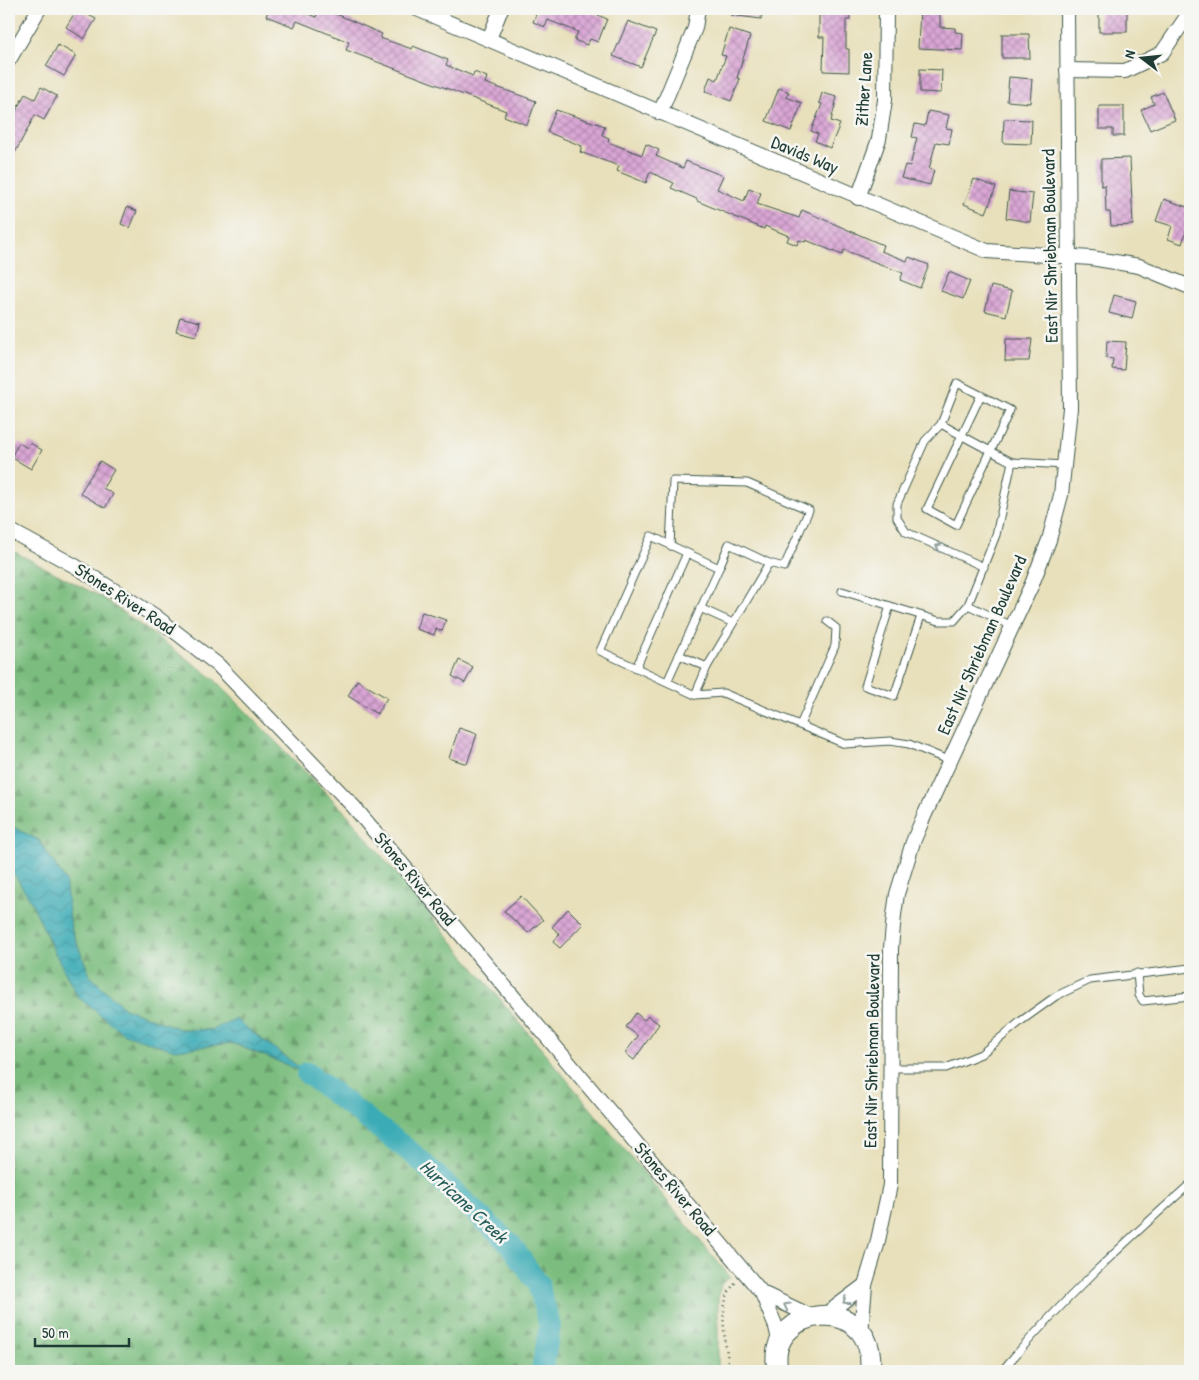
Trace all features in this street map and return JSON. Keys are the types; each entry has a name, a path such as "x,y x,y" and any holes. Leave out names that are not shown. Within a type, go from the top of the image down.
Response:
{"main road":[{"name":"Stones River Road","path":"819,1316 849,1321 862,1334"},
{"path":"780,1345 790,1328 819,1316"},
{"path":"862,1334 867,1342 872,1358 870,1371"},
{"name":"Stones River Road","path":"778,1371 780,1345"}],"street":[{"path":"9,60 38,9"},
{"name":"Davids Way","path":"417,9 858,198 987,251 1091,258 1139,266 1190,287"},
{"path":"489,39 501,9"},
{"path":"660,113 695,28 698,9"},
{"name":"Zither Lane","path":"858,198 879,139 886,100 886,9"},
{"name":"East Nir Shriebman Boulevard","path":"862,1334 865,1285 877,1245 890,1185 891,948 896,894 913,842 1012,626 1049,540 1061,495 1070,408 1067,9"},
{"path":"1067,70 1125,71 1162,54 1190,12"},
{"name":"Stones River Road","path":"9,530 75,566 147,611 218,665 354,808 762,1293 776,1327 780,1345"},
{"path":"819,1316 865,1285"},
{"name":"Stones River Road","path":"762,1293 819,1316"}],"lane":[{"path":"981,395 927,509 956,525 1010,410 981,395 957,383 940,424 925,441 897,504 897,518 906,532 984,567"},
{"path":"940,424 1012,462 1065,465"},
{"path":"842,591 939,621 954,621 968,605 996,535 1012,462"},
{"path":"667,682 730,544 769,563 784,567 808,510 748,483 673,481 670,546"},
{"path":"718,568 651,536 600,651 695,695 723,693 846,744 890,741 909,744 950,761"},
{"path":"636,668 687,554"},
{"path":"695,695 707,667 769,563"},
{"path":"968,605 1012,626"},
{"path":"890,606 865,686 894,696 921,616"},
{"path":"700,608 733,623"},
{"path":"800,725 835,646 836,628 827,621"},
{"path":"679,654 707,667"},
{"path":"890,1068 946,1068 981,1054 1021,1021 1056,996 1090,980 1190,968"},
{"path":"1137,974 1139,996 1143,1001 1190,996"},
{"path":"1002,1371 1030,1337 1119,1249 1190,1184"}],"path":[{"path":"730,1371 724,1307 729,1289 738,1280"}],"green space":[{"path":"9,549 103,598 213,678 346,813 730,1277 721,1284 718,1297 718,1371 9,1371 9,974 13,966 9,960 9,866 30,899 78,997 175,1050 231,1043 305,1072 235,1019 212,1030 180,1029 124,1008 90,976 71,928 65,880 39,840 9,825"}],"water":[{"path":"9,825 38,840 65,880 71,928 90,976 124,1008 180,1029 212,1030 235,1019 307,1073 232,1043 175,1050 124,1034 78,997 30,899 9,866"}],"building":[{"path":"77,9 96,19 84,39 66,27"},
{"path":"269,9 295,9 316,17 319,9 325,9 382,34 380,38 412,49 413,46 448,60 446,65 473,76 474,72 487,77 485,83 536,101 527,125 504,116 506,111 346,50 349,42 297,21 294,27 266,16"},
{"path":"538,9 584,9 607,19 598,42 590,39 587,45 574,40 578,32 548,20 545,27 533,22"},
{"path":"731,9 762,9 761,19 730,15"},
{"path":"819,9 850,9 850,20 846,20 846,49 849,49 849,72 823,71 824,37 819,37"},
{"path":"920,9 940,9 940,27 955,28 955,32 963,33 962,50 918,48"},
{"path":"1099,9 1127,9 1127,32 1099,32"},
{"path":"628,21 656,32 641,67 613,56"},
{"path":"729,29 750,36 737,78 740,79 731,101 705,91 710,77 717,80 726,56 721,55"},
{"path":"1002,34 1029,34 1030,58 1002,58"},
{"path":"58,45 76,55 64,76 46,66"},
{"path":"920,69 942,70 941,93 920,92"},
{"path":"1009,77 1032,79 1030,103 1007,101"},
{"path":"41,87 57,96 44,120 35,115 9,164 9,124 25,94 35,99"},
{"path":"779,88 789,92 786,97 802,103 791,131 766,121"},
{"path":"1163,92 1175,120 1150,130 1141,110 1154,104 1151,97"},
{"path":"822,93 837,97 831,121 840,124 830,148 815,141 818,134 811,131 822,104 819,103"},
{"path":"1099,106 1124,106 1124,136 1113,136 1113,129 1099,129"},
{"path":"556,110 605,126 602,135 609,138 608,142 642,155 646,144 659,150 656,156 683,168 686,161 723,176 717,189 744,201 749,188 761,193 757,204 799,218 802,210 883,245 881,251 907,261 909,257 929,265 920,288 900,280 903,273 844,250 842,255 806,240 805,242 799,240 797,245 787,241 789,236 765,226 764,229 697,201 697,199 671,188 674,183 650,172 646,183 617,171 619,166 580,152 582,146 547,132"},
{"path":"928,111 949,115 946,128 952,129 949,144 936,142 929,169 934,170 930,185 901,178 905,165 910,166 917,138 912,137 915,124 925,126"},
{"path":"1004,119 1032,120 1031,144 1003,143"},
{"path":"1130,158 1133,225 1111,226 1110,212 1106,212 1105,185 1101,186 1101,159"},
{"path":"974,179 996,187 986,213 964,204"},
{"path":"1009,191 1033,194 1030,222 1006,218"},
{"path":"1164,199 1190,208 1190,219 1182,244 1168,239 1172,226 1156,221"},
{"path":"127,207 137,211 130,228 121,224"},
{"path":"949,272 970,281 963,299 941,291"},
{"path":"991,286 1012,291 1006,316 985,311"},
{"path":"1114,295 1136,301 1132,319 1109,313"},
{"path":"180,317 200,322 196,336 176,331"},
{"path":"1006,339 1032,339 1029,361 1005,361"},
{"path":"1107,341 1126,342 1124,370 1112,369 1113,359 1106,358"},
{"path":"19,443 27,448 30,443 42,450 31,469 11,457"},
{"path":"100,461 114,470 103,488 113,494 105,508 80,493"},
{"path":"422,612 446,620 442,631 436,629 434,635 416,629"},
{"path":"459,660 473,667 465,683 452,676"},
{"path":"357,680 387,698 377,714 348,696"},
{"path":"459,728 477,734 467,764 449,758"},
{"path":"521,896 543,920 528,933 504,911"},
{"path":"568,909 583,924 560,948 553,942 560,934 552,927"},
{"path":"636,1013 644,1020 648,1016 659,1024 634,1060 625,1053 638,1036 626,1027"}],"waterway":[{"name":"Hurricane Creek","path":"307,1073 413,1154 511,1245 538,1284 550,1326 542,1371"}]}
